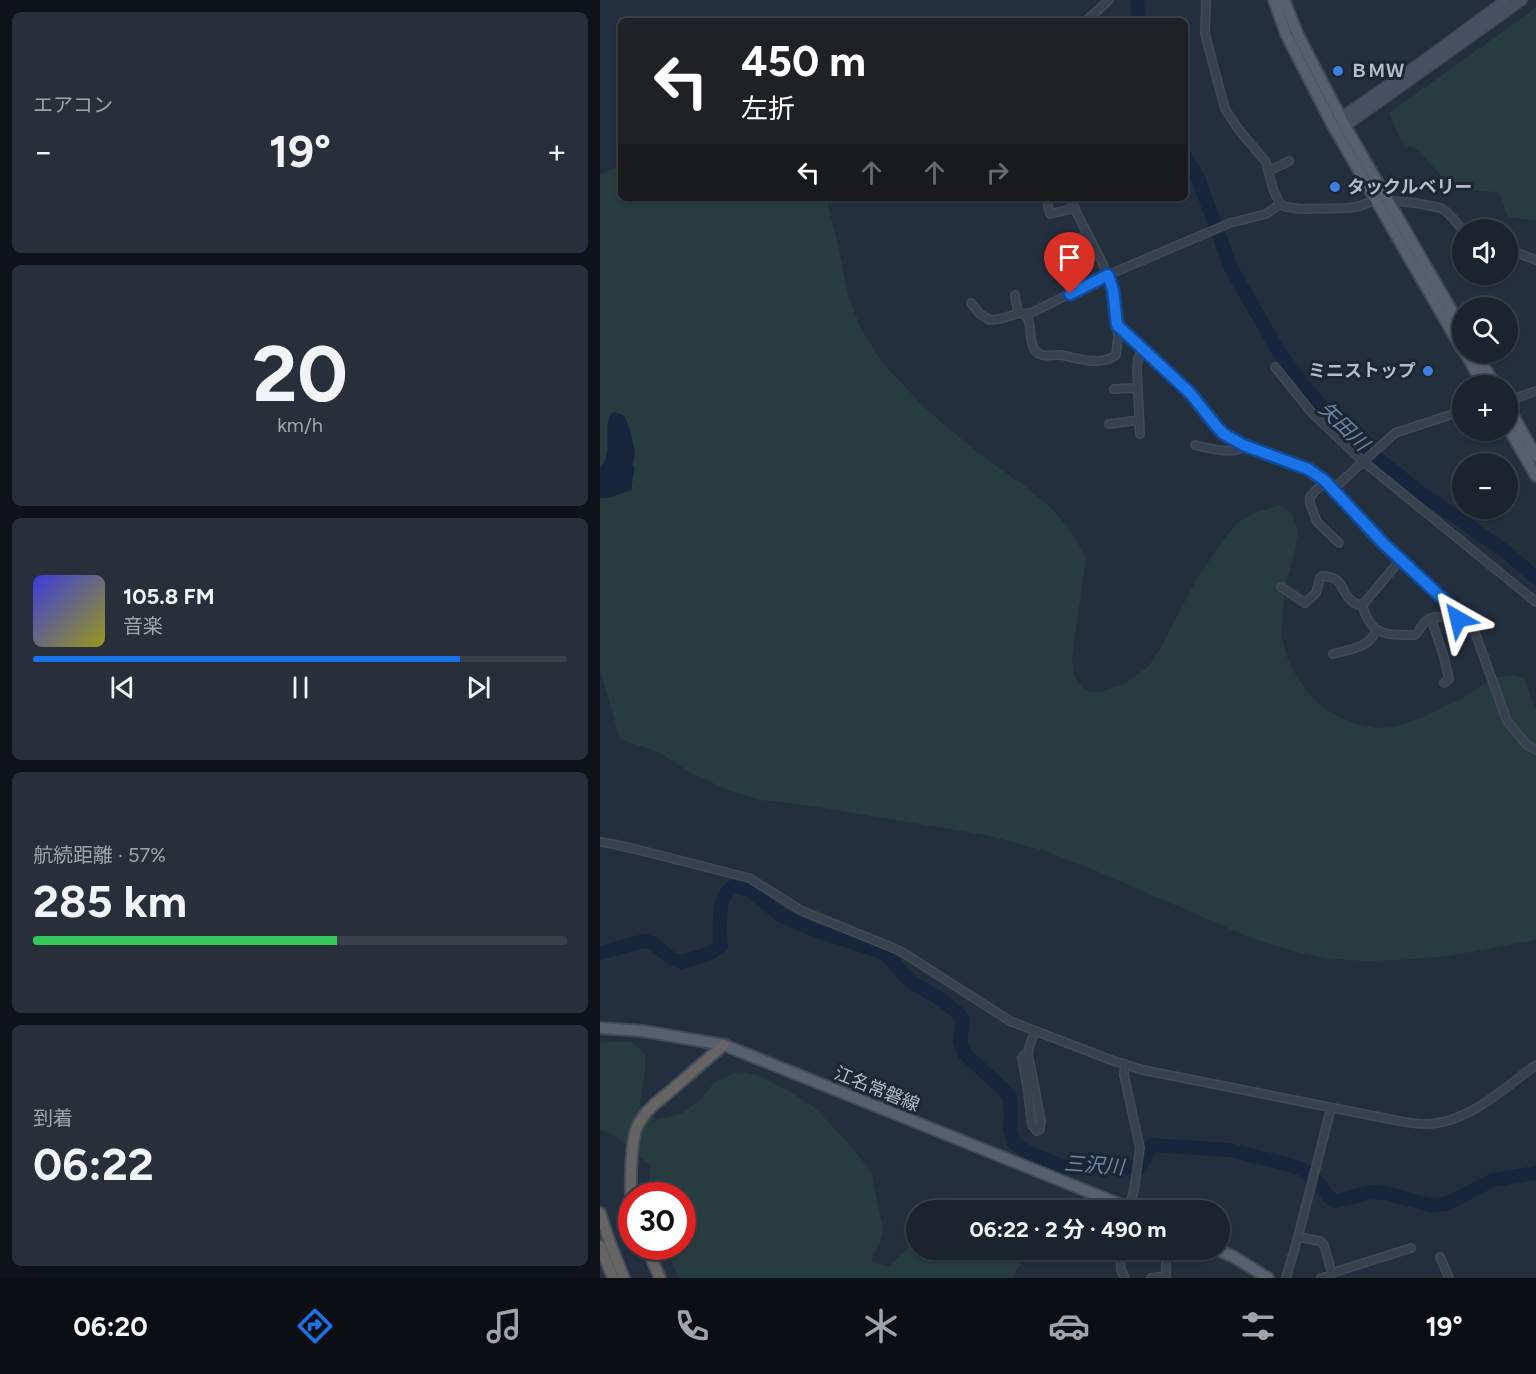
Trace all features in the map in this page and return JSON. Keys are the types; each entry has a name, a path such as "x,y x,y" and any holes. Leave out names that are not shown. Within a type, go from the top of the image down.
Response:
{"highway":[{"path":"631,1182 633,1141 638,1124 648,1110 724,1045"},
{"path":"600,1213 624,1278"},
{"path":"600,1245 613,1278"},
{"path":"652,1260 660,1278"}],"main road":[{"path":"1274,0 1287,34 1452,313"},
{"path":"1284,0 1375,200 1452,331"},
{"path":"1339,125 1506,0"},
{"path":"1339,125 1522,0"},
{"path":"1518,424 1536,456"},
{"path":"1516,441 1536,476"},
{"name":"江名常磐線","path":"600,1028 643,1031 724,1045 1110,1200"},
{"path":"1230,1256 1268,1278"}],"street":[{"path":"1089,18 1109,0"},
{"path":"1206,0 1205,34 1225,109 1266,162 1273,189 1280,204 1301,209 1348,208 1375,200 1416,202 1441,208 1453,219"},
{"path":"1268,170 1289,161"},
{"path":"1047,201 1050,214 1074,207"},
{"path":"1015,294 1022,314 1030,322 1033,347 1043,356 1055,355 1089,361 1104,360 1116,355 1117,325 1113,290 1072,201"},
{"path":"988,327 994,321 1031,313 1108,275 1230,223 1266,214 1280,204"},
{"path":"1070,240 1089,236"},
{"path":"1518,253 1536,260"},
{"path":"971,303 985,318 994,321"},
{"path":"1117,325 1190,393 1218,428 1230,438 1245,446 1308,469 1326,482 1384,544 1475,630 1507,721 1527,745 1536,750"},
{"path":"1140,434 1137,388 1138,359 1142,348"},
{"path":"1275,367 1312,413 1364,462 1536,602"},
{"path":"1114,389 1137,388"},
{"path":"1518,397 1536,390"},
{"path":"1333,489 1395,433 1452,414"},
{"path":"1109,424 1139,420"},
{"path":"1195,445 1229,451 1245,446"},
{"path":"1326,482 1310,497 1310,503 1317,522 1339,543"},
{"path":"1281,587 1305,603 1316,593 1323,575 1338,579 1346,596 1356,604 1362,603 1401,559"},
{"path":"1362,603 1366,619 1381,633 1415,635 1431,618 1458,619"},
{"path":"1456,611 1460,635"},
{"path":"1431,618 1449,679 1444,683"},
{"path":"1333,654 1368,643 1374,637 1376,629"},
{"path":"600,842 613,843 749,878 802,910 891,946 1010,1021 1143,1070 1414,1124 1429,1124 1444,1122 1472,1111 1536,1065"},
{"path":"1028,1054 1022,1058 1032,1125 1037,1131 1040,1129 1041,1121 1028,1054 1035,1031"},
{"path":"1125,1064 1124,1076 1140,1148 1133,1200"},
{"path":"1286,1278 1331,1108"},
{"path":"1298,1237 1320,1241 1324,1245 1332,1273"},
{"path":"1322,1278 1411,1248"},
{"path":"1440,1257 1449,1278"},
{"path":"1120,1260 1121,1270 1125,1278"},
{"path":"1151,1278 1166,1277 1166,1260"}],"green space":[{"path":"1536,8 1536,221 1508,217 1499,192 1454,190 1418,150 1402,143 1389,113"},
{"path":"618,167 618,201 827,201 848,295 861,329 882,362 924,407 979,454 1025,486 1053,510 1070,530 1086,557 1072,658 1074,675 1083,689 1100,692 1126,683 1149,666 1196,580 1238,522 1257,512 1282,505 1293,516 1298,531 1285,588 1281,635 1287,657 1297,677 1308,693 1325,709 1349,722 1375,728 1393,727 1421,718 1463,698 1493,678 1513,675 1524,679 1536,709 1536,940 1448,956 1400,960 1364,961 1325,958 1296,952 1251,938 1046,851 986,835 798,804 760,800 727,790 688,771 658,752 620,739 600,669 600,174"},
{"path":"631,1042 645,1054 640,1105 657,1120 683,1113 702,1098 714,1083 734,1073 744,1072 757,1075 813,1106 852,1147 871,1172 883,1230 882,1238 871,1262 889,1267 906,1250 906,1260 1022,1260 1022,1262 1012,1278 679,1278 671,1260 696,1260 696,1182 649,1182 650,1165 611,1133 600,1130 600,1043"},
{"path":"947,1197 951,1200 936,1200"}],"water":[{"path":"613,412 624,416 631,434 635,452 632,490 608,498 600,498 600,468 607,454 608,423"}],"waterway":[{"name":"矢田川","path":"1137,0 1139,18"},
{"name":"矢田川","path":"1188,161 1198,178 1231,268 1279,352 1306,388 1333,419 1382,462 1418,491 1505,551 1536,578"},
{"name":"三沢川","path":"600,953 644,941 652,943 672,959 682,962 708,954 721,946 720,913 722,901 728,891 734,886 749,890 782,916 815,930 879,951 889,957 913,983 940,999 959,1014 963,1020 960,1042 965,1054 1010,1097 1010,1129 1014,1143 1028,1152 1064,1167 1108,1165 1139,1168 1152,1145 1229,1150 1302,1169 1321,1186 1328,1196 1336,1201 1372,1192 1385,1193 1430,1205 1446,1204 1493,1180 1536,1173"}],"place":[{"name":"ＢＭＷ","path":"1338,71"},
{"name":"タックルベリー","path":"1335,187"},
{"name":"ミニストップ","path":"1428,371"}],"route":[{"path":"1070,294 1108,275 1116,304 1117,325 1190,393 1224,434 1243,445 1308,469 1324,480 1384,544 1456,611 1458,619"}]}
